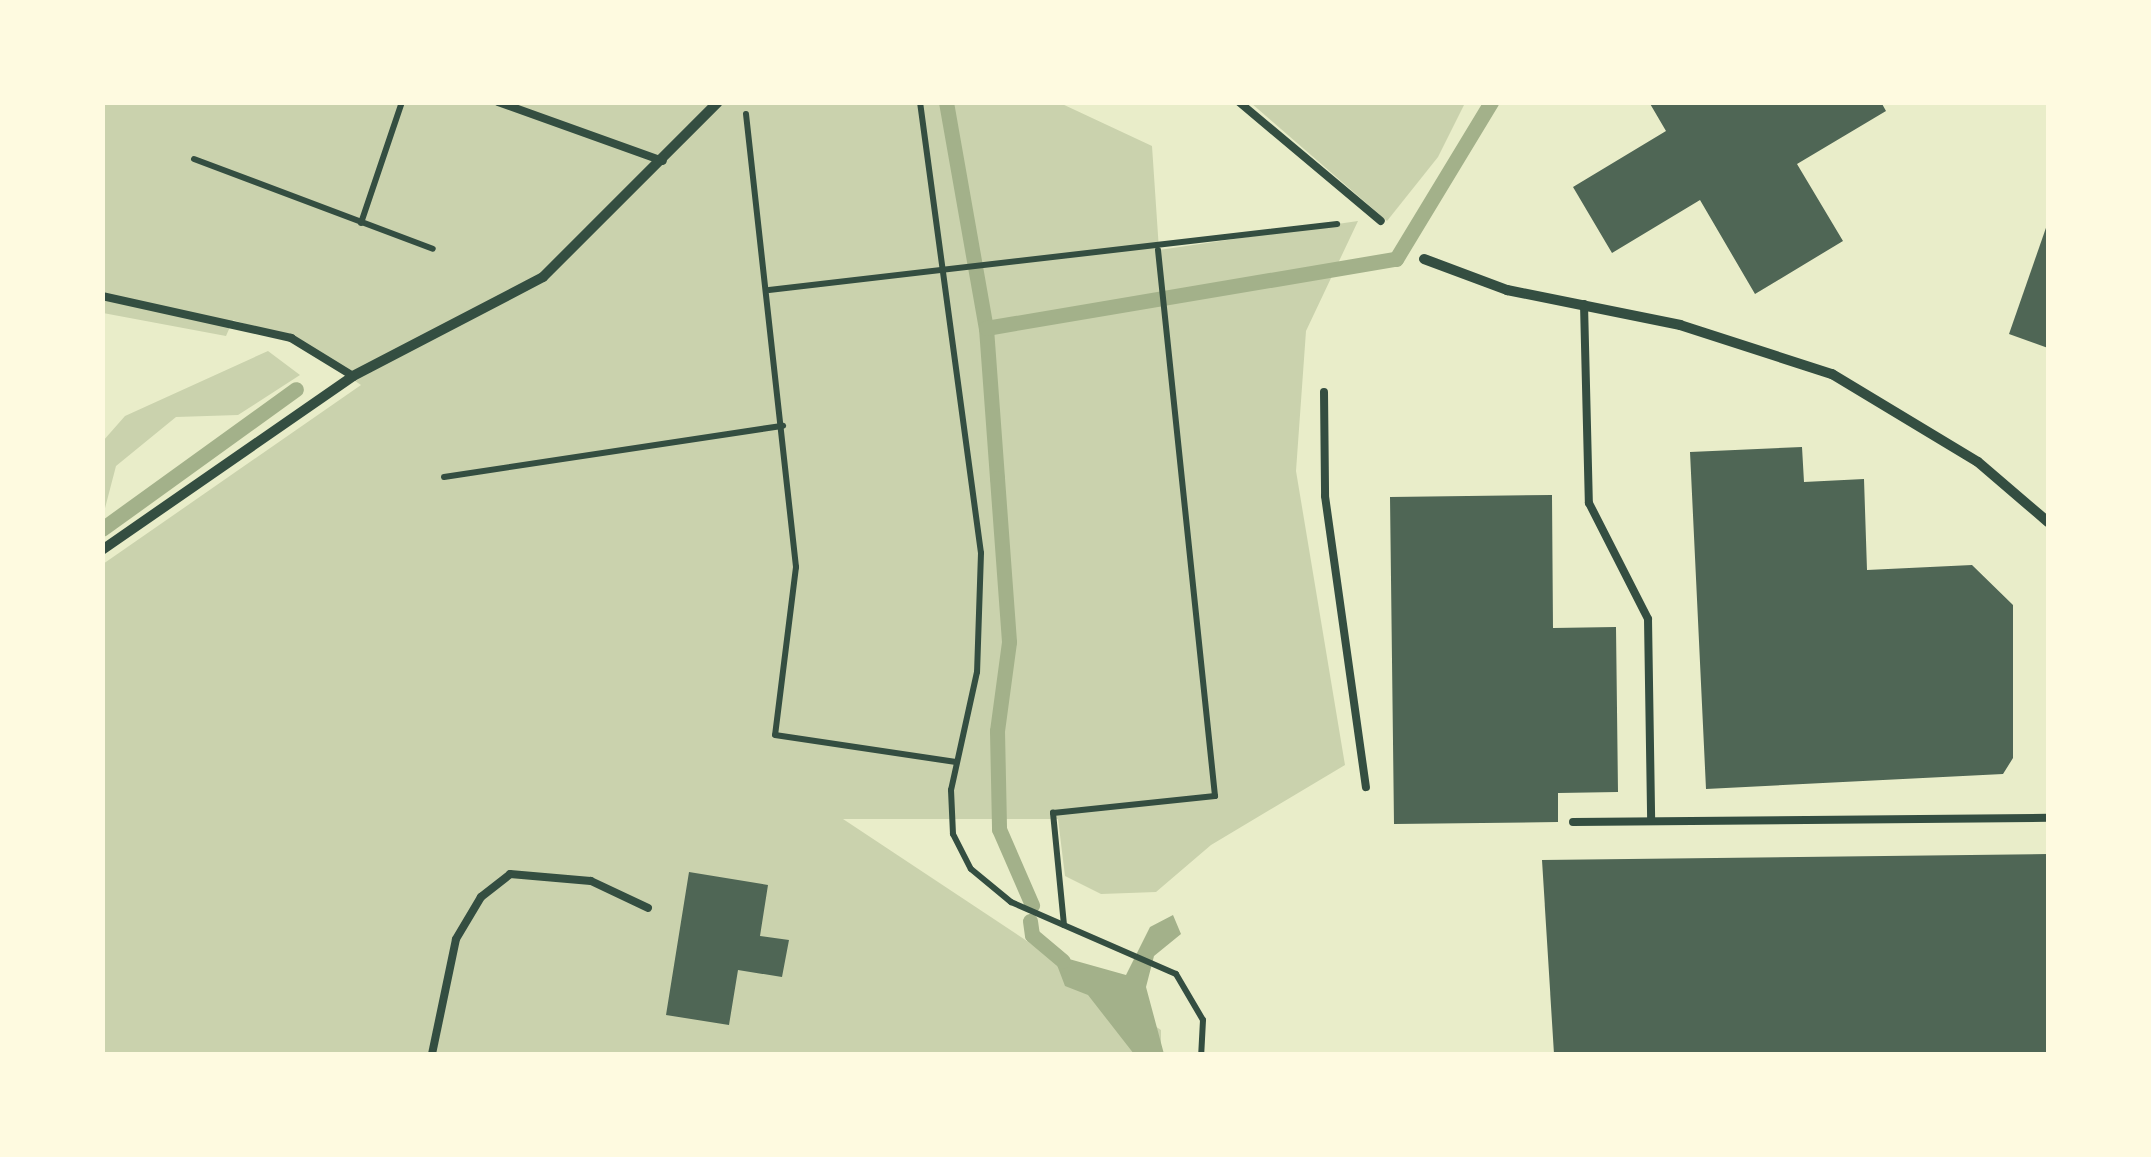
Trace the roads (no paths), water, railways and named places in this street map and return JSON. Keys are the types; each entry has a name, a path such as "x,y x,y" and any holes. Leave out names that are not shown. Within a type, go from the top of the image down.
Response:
{"street":[{"path":"102,550 353,376 543,277 718,102"},
{"path":"1424,258 1477,282 1584,304 1832,374 1978,462 2048,522"}],"lane":[{"path":"498,102 663,161"},
{"path":"1239,102 1381,221"},
{"path":"102,296 276,334 353,376"},
{"path":"1584,304 1590,502 1648,619 1650,818"},
{"path":"1324,392 1321,462 1366,787"},
{"path":"1573,822 1650,818 2048,818"},
{"path":"432,1054 456,939 480,897 510,874 592,881 648,908"}],"waterway":[{"path":"946,102 986,328 1009,642 997,731 999,829 1032,905"},
{"path":"986,328 1396,259 1491,102"},
{"path":"102,529 296,389"},
{"path":"1030,921 1032,935 1063,961"}]}
